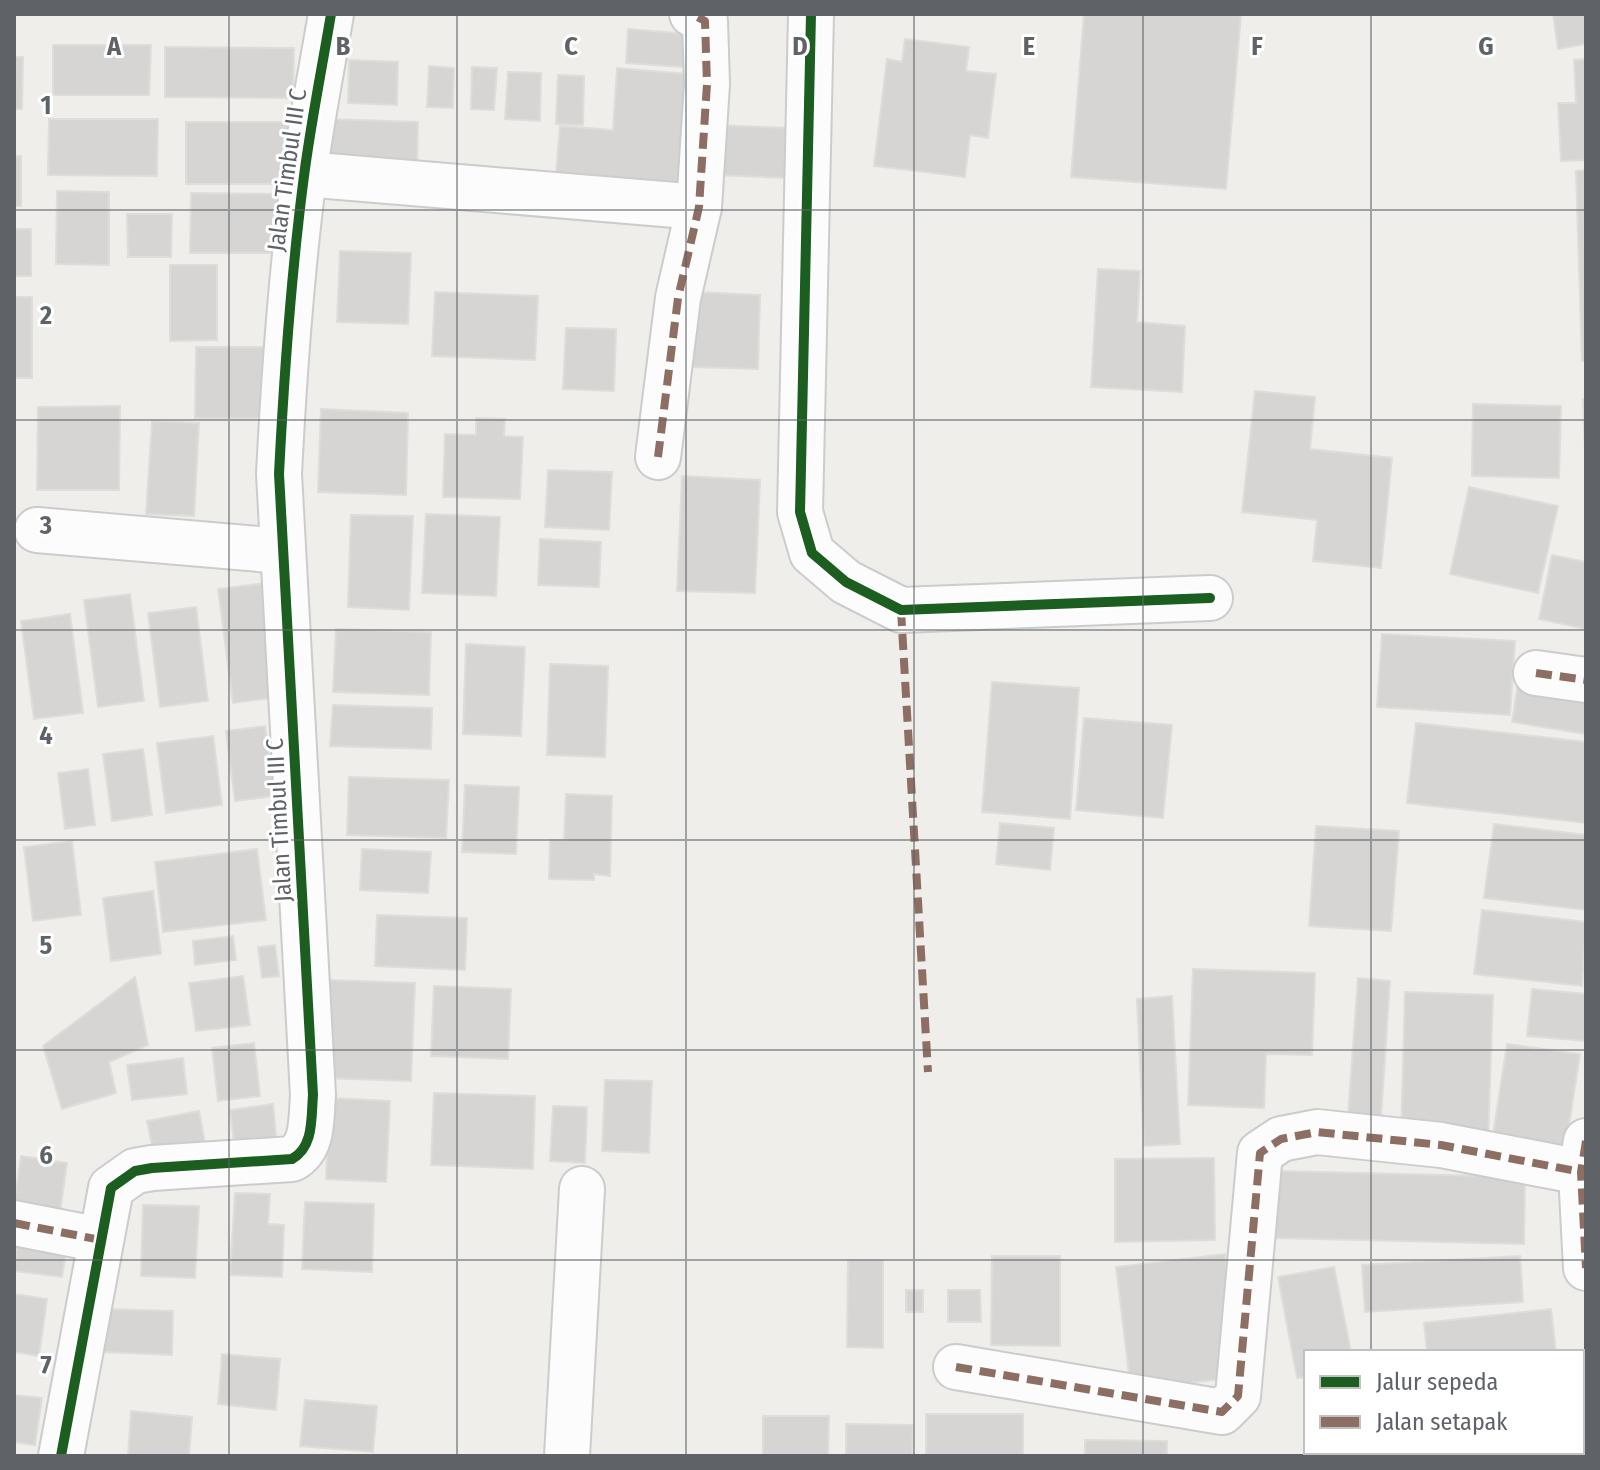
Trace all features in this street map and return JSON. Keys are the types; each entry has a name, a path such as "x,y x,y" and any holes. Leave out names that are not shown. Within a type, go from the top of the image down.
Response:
{"street":[{"name":"Jalan Timbul III C","path":"61,1456 111,1188 135,1171 292,1159 307,1147 313,1095 279,474 284,375 304,174 331,14"},
{"path":"658,457 678,298 699,207 707,84 705,21 692,14"},
{"path":"811,14 800,512 812,553 846,582 901,610 1210,598"},
{"name":"Jalan Timbul III C","path":"304,174 699,207"},
{"path":"37,530 282,551"},
{"path":"1536,673 1586,680"},
{"path":"956,1367 1222,1412 1238,1396 1260,1153 1281,1139 1317,1132 1584,1157 1586,1268"},
{"path":"567,1456 582,1189"},
{"path":"14,1223 101,1240"}],"building":[{"path":"1084,14 1241,14 1226,189 1071,177"},
{"path":"1553,14 1586,14 1586,44 1558,49"},
{"path":"628,29 699,35 697,68 626,63"},
{"path":"905,39 969,47 966,71 996,74 988,138 970,135 965,177 874,166 887,59 902,62"},
{"path":"53,45 151,45 149,95 53,95"},
{"path":"165,47 294,48 293,98 165,97"},
{"path":"14,57 23,57 22,109 14,109"},
{"path":"1586,59 1586,160 1561,161 1558,103 1576,103 1574,60"},
{"path":"349,60 398,62 397,105 348,103"},
{"path":"429,66 454,68 453,108 427,107"},
{"path":"472,67 497,68 494,110 471,109"},
{"path":"617,68 698,75 689,194 555,185 560,126 613,130"},
{"path":"508,72 541,73 540,121 505,119"},
{"path":"558,75 584,76 583,125 556,124"},
{"path":"49,119 158,119 157,176 48,175"},
{"path":"327,119 418,122 417,168 325,164"},
{"path":"186,122 288,122 287,184 186,184"},
{"path":"716,125 789,128 787,178 715,175"},
{"path":"14,156 21,156 21,206 14,206"},
{"path":"1586,170 1586,361 1582,361 1576,171"},
{"path":"57,191 109,192 109,265 56,264"},
{"path":"191,193 288,194 287,253 190,253"},
{"path":"127,214 172,214 171,257 128,257"},
{"path":"14,229 31,229 31,276 14,276"},
{"path":"340,251 411,253 408,324 337,322"},
{"path":"170,265 217,265 217,340 170,341"},
{"path":"1098,269 1140,271 1137,322 1185,326 1182,392 1091,387"},
{"path":"435,292 538,296 535,360 432,356"},
{"path":"696,292 760,295 758,369 693,367"},
{"path":"14,297 32,297 32,378 14,378"},
{"path":"566,328 616,329 614,391 563,389"},
{"path":"196,347 269,347 268,418 195,418"},
{"path":"1255,391 1315,397 1310,449 1392,458 1381,568 1313,561 1317,520 1242,512"},
{"path":"1583,399 1586,399 1586,477"},
{"path":"1473,404 1561,406 1559,478 1472,476"},
{"path":"120,406 119,490 37,490 38,407"},
{"path":"321,409 408,413 406,495 318,492"},
{"path":"476,418 505,419 504,436 523,437 520,499 443,497 445,434 476,435"},
{"path":"152,421 199,423 194,516 146,514"},
{"path":"548,470 612,472 609,530 545,527"},
{"path":"682,476 760,480 755,593 677,591"},
{"path":"1469,487 1558,506 1538,593 1450,574"},
{"path":"426,514 500,517 496,596 422,593"},
{"path":"351,515 413,516 409,610 348,607"},
{"path":"540,539 601,542 599,587 538,585"},
{"path":"1552,555 1586,562 1586,629 1539,619"},
{"path":"266,583 280,697 233,703 218,589"},
{"path":"130,594 144,701 98,707 84,600"},
{"path":"196,607 208,701 160,707 148,613"},
{"path":"70,614 83,713 34,719 21,621"},
{"path":"336,629 431,632 429,695 333,692"},
{"path":"1382,634 1515,641 1510,715 1377,707"},
{"path":"466,644 525,647 521,736 463,734"},
{"path":"550,664 608,666 605,757 547,755"},
{"path":"992,682 1079,688 1070,819 982,812"},
{"path":"1518,683 1586,690 1586,734 1512,722"},
{"path":"333,705 432,708 431,749 330,746"},
{"path":"1084,718 1172,725 1163,818 1076,810"},
{"path":"1416,723 1586,742 1586,823 1407,803"},
{"path":"265,726 275,796 235,801 226,731"},
{"path":"213,736 222,805 166,813 157,743"},
{"path":"143,749 152,815 112,821 103,754"},
{"path":"88,769 95,825 65,829 58,773"},
{"path":"349,777 449,780 446,838 347,835"},
{"path":"465,785 519,787 516,854 462,852"},
{"path":"566,794 612,796 610,876 594,874 594,880 549,879 550,840 564,840"},
{"path":"1000,823 1054,828 1050,870 996,864"},
{"path":"1494,824 1586,835 1586,910 1484,898"},
{"path":"1316,826 1399,831 1391,931 1309,926"},
{"path":"72,841 81,915 33,921 24,847"},
{"path":"257,849 266,920 163,932 155,862"},
{"path":"362,849 431,852 428,893 360,890"},
{"path":"153,891 161,954 111,961 103,898"},
{"path":"1482,910 1586,922 1582,986 1474,974"},
{"path":"377,915 467,918 465,970 375,966"},
{"path":"233,936 236,960 195,965 193,941"},
{"path":"275,945 279,976 262,978 258,947"},
{"path":"1193,969 1315,973 1312,1055 1266,1054 1264,1108 1188,1105"},
{"path":"243,976 250,1025 196,1031 189,983"},
{"path":"135,977 148,1045 109,1062 116,1093 62,1109 43,1046"},
{"path":"1358,978 1390,981 1381,1117 1348,1115"},
{"path":"326,980 415,983 411,1081 322,1078"},
{"path":"434,986 511,989 508,1059 431,1056"},
{"path":"1532,989 1586,994 1586,1041 1527,1036"},
{"path":"1405,992 1493,995 1488,1140 1401,1137"},
{"path":"1172,996 1180,1144 1144,1146 1137,999"},
{"path":"254,1043 260,1096 218,1101 212,1048"},
{"path":"1507,1044 1580,1054 1563,1164 1490,1154"},
{"path":"183,1058 187,1094 132,1100 127,1065"},
{"path":"605,1080 652,1081 649,1153 602,1151"},
{"path":"434,1093 535,1096 533,1169 431,1165"},
{"path":"329,1098 390,1101 386,1182 326,1179"},
{"path":"273,1104 277,1146 235,1151 230,1110"},
{"path":"553,1106 587,1107 585,1163 550,1161"},
{"path":"199,1111 206,1148 155,1159 147,1121"},
{"path":"21,1156 67,1163 59,1218 14,1204"},
{"path":"1214,1158 1215,1240 1115,1242 1115,1159"},
{"path":"1278,1171 1525,1177 1524,1244 1276,1238"},
{"path":"235,1193 270,1194 268,1224 284,1225 282,1277 230,1275"},
{"path":"305,1202 374,1204 372,1272 302,1269"},
{"path":"143,1205 199,1206 195,1278 141,1276"},
{"path":"19,1231 68,1239 62,1277 14,1271"},
{"path":"1225,1254 1239,1377 1131,1390 1116,1267"},
{"path":"992,1256 1060,1256 1060,1346 991,1345"},
{"path":"1520,1256 1523,1302 1365,1312 1362,1265"},
{"path":"848,1260 883,1260 883,1348 847,1347"},
{"path":"1334,1267 1351,1350 1304,1350 1304,1377 1297,1378 1278,1277"},
{"path":"906,1290 923,1290 923,1312 906,1312"},
{"path":"948,1290 980,1290 981,1322 948,1322"},
{"path":"14,1294 47,1299 39,1356 14,1352"},
{"path":"106,1309 173,1311 172,1355 104,1352"},
{"path":"1551,1309 1556,1350 1427,1350 1424,1323"},
{"path":"222,1354 280,1359 276,1410 218,1404"},
{"path":"14,1395 42,1398 35,1445 14,1442"},
{"path":"305,1400 377,1406 373,1452 300,1446"},
{"path":"131,1411 192,1417 189,1456 128,1456"},
{"path":"926,1414 1023,1414 1023,1456 926,1456"},
{"path":"763,1416 829,1416 828,1456 763,1456"},
{"path":"846,1424 913,1425 912,1456 846,1456"},
{"path":"1085,1440 1167,1441 1167,1456 1085,1456"},
{"path":"1470,1454 1568,1454 1568,1456"}],"marked path":[{"path":"658,457 678,298 699,207 707,84 705,21 692,14"},
{"path":"901,610 928,1072"},
{"path":"1536,673 1586,680"},
{"path":"956,1367 1222,1412 1238,1396 1260,1153 1281,1139 1317,1132 1441,1145 1581,1172"},
{"path":"1586,1141 1581,1172 1586,1268"},
{"path":"14,1223 101,1240"}],"cycle path":[{"path":"61,1456 111,1188 135,1171 152,1168 292,1159 304,1147 310,1131 313,1095 279,474 288,325 299,213 331,14"},
{"path":"811,14 800,512 812,553 846,582 901,610 1210,598"}]}
